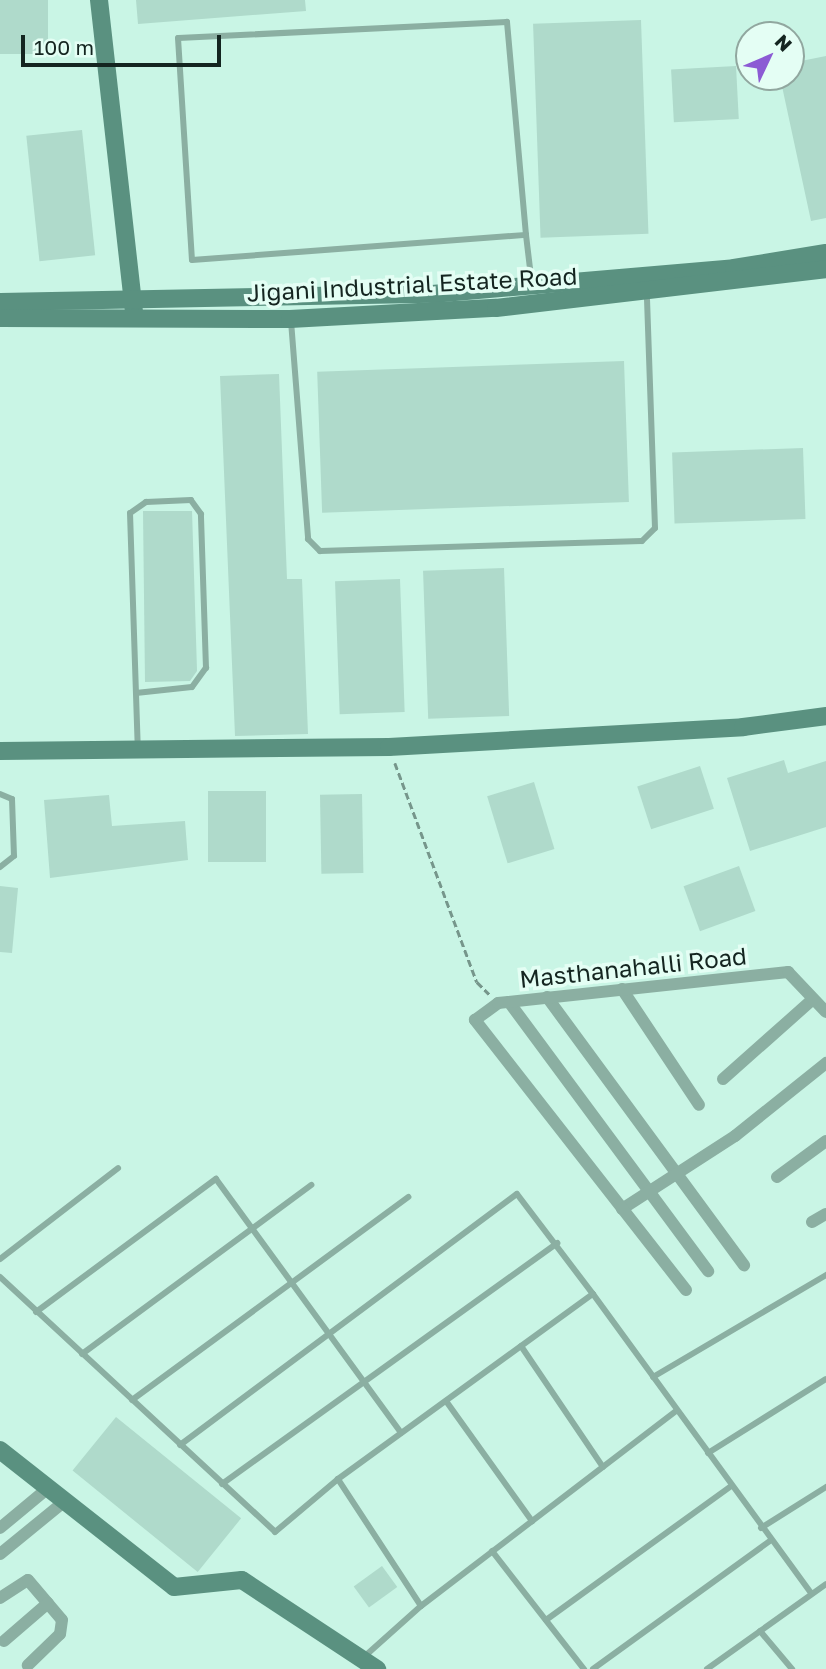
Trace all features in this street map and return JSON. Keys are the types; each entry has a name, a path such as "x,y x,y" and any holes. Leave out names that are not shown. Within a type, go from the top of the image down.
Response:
{"main road":[{"path":"99,0 135,320"},
{"name":"Jigani Industrial Estate Road","path":"0,302 132,302 532,286 826,253"},
{"name":"Jigani Industrial Estate Road","path":"0,318 290,319 647,293 826,270"},
{"path":"0,751 389,747 743,727 826,716"},
{"path":"0,1450 174,1587 242,1580 377,1669"}],"street":[{"name":"Masthanahalli Road","path":"503,1002 788,972 826,1012"},
{"path":"622,989 699,1105"},
{"path":"547,997 744,1265"},
{"path":"723,1079 813,999"},
{"path":"686,1290 475,1020 503,1002 649,1190 708,1271"},
{"path":"622,1209 735,1136 826,1063"},
{"path":"777,1177 826,1141"},
{"path":"812,1223 826,1214"},
{"path":"0,1528 48,1488"},
{"path":"0,1554 65,1501"},
{"path":"0,1598 28,1580 62,1620 60,1634 27,1665"},
{"path":"4,1641 48,1602"}],"lane":[{"path":"526,235 192,260 178,38 507,22 532,286"},
{"path":"290,319 308,539 320,551 642,541 655,528 647,293"},
{"path":"136,693 192,687 206,668 201,514 191,500 146,502 130,513 136,693 138,751"},
{"path":"0,794 14,806 14,856 0,867"},
{"path":"0,1259 118,1168"},
{"path":"36,1312 216,1179 401,1433"},
{"path":"82,1354 311,1185"},
{"path":"180,1445 327,1332 517,1194 557,1243 770,1541 811,1593"},
{"path":"132,1400 408,1197"},
{"path":"222,1484 557,1243"},
{"path":"653,1377 826,1275"},
{"path":"0,1277 275,1532 338,1479 593,1294"},
{"path":"522,1346 603,1467"},
{"path":"708,1453 826,1380"},
{"path":"446,1401 532,1521"},
{"path":"360,1660 421,1605 677,1410"},
{"path":"338,1479 421,1605"},
{"path":"546,1620 731,1486"},
{"path":"761,1528 826,1487"},
{"path":"593,1669 770,1541"},
{"path":"492,1551 584,1669"},
{"path":"707,1669 826,1584"},
{"path":"760,1631 792,1669"}],"path":[{"name":"Masthanahalli Road","path":"389,747 477,982 503,1002"}],"building":[{"path":"0,0 48,0 48,54 0,54"},
{"path":"136,0 305,0 306,11 138,24"},
{"path":"641,20 648,234 541,238 533,24"},
{"path":"826,56 826,218 811,221 783,91 805,91 805,60"},
{"path":"735,66 739,119 674,122 671,69"},
{"path":"82,130 95,255 39,261 26,136"},
{"path":"624,361 629,502 322,513 317,372"},
{"path":"279,374 287,579 302,579 308,734 235,736 220,376"},
{"path":"803,448 805,519 675,524 672,453"},
{"path":"143,511 192,511 197,671 190,681 145,682"},
{"path":"504,568 509,716 428,719 423,571"},
{"path":"400,579 405,712 340,714 335,581"},
{"path":"784,760 788,773 826,761 826,827 750,851 727,778"},
{"path":"700,766 714,809 651,829 637,786"},
{"path":"534,782 554,849 508,863 487,796"},
{"path":"208,791 266,791 266,862 208,862"},
{"path":"362,794 363,873 321,874 320,795"},
{"path":"109,795 112,826 185,821 188,860 50,878 44,800"},
{"path":"739,866 755,911 700,931 684,886"},
{"path":"0,886 18,888 12,953 0,952"},
{"path":"116,1417 241,1518 198,1572 73,1471"},
{"path":"382,1566 397,1587 369,1608 354,1587"}]}
